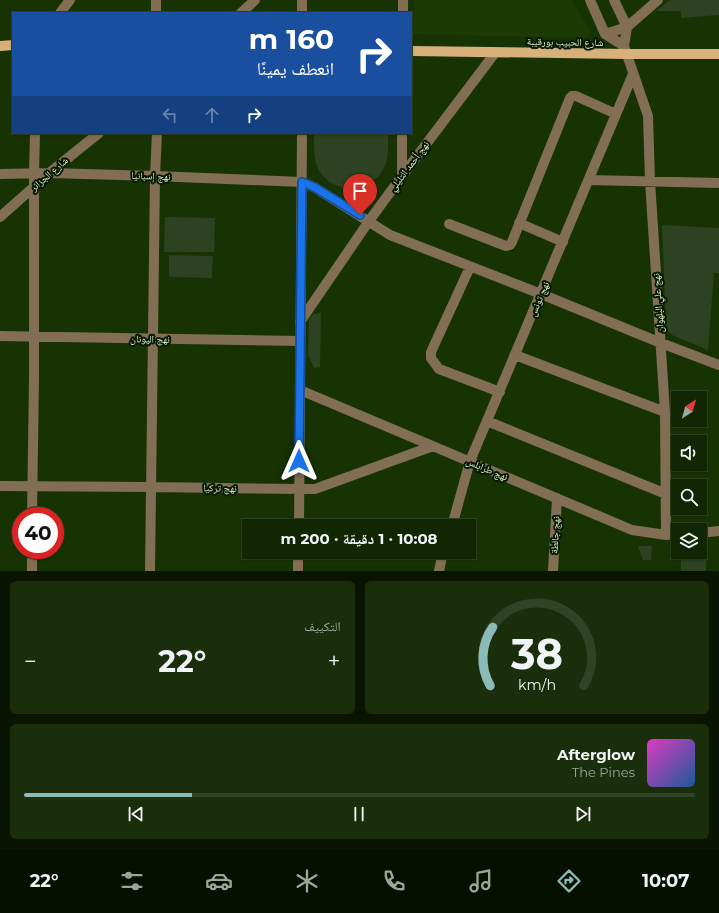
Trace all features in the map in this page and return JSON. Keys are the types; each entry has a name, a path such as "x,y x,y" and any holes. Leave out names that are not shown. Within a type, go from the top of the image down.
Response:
{"main road":[{"path":"0,46 12,46"},
{"name":"شارع الحبيب بورقيبة","path":"412,51 495,53 626,50 719,54"}],"street":[{"path":"61,12 70,0"},
{"path":"156,0 156,12"},
{"path":"242,12 255,0"},
{"path":"302,0 302,12"},
{"path":"403,0 403,12"},
{"path":"590,0 606,34 626,50"},
{"path":"614,0 627,27 626,50"},
{"path":"606,34 627,27 658,0"},
{"name":"نهج علي البلهوان","path":"626,50 648,116 650,181 665,412 666,535"},
{"name":"نهج أحمد التليلي","path":"300,322 369,221 495,53"},
{"name":"نهج تونس","path":"454,519 470,461 633,74"},
{"path":"449,224 506,246 510,245 570,98 572,96 576,96 616,114"},
{"path":"32,507 35,134"},
{"name":"شارع الجزائر","path":"0,217 49,173 98,134"},
{"path":"150,571 155,176 157,134"},
{"path":"299,519 302,134"},
{"path":"402,134 402,176"},
{"name":"نهج إسبانيا","path":"0,174 49,173 302,182"},
{"path":"589,180 719,183"},
{"path":"302,182 314,187 390,235 719,365"},
{"path":"519,223 563,242"},
{"path":"470,266 431,352 431,358 439,369 500,392"},
{"name":"نهج اليونان","path":"0,336 34,335 153,339 300,341"},
{"path":"515,355 665,412"},
{"name":"نهج طرابلس","path":"300,390 632,530 671,535"},
{"path":"487,421 666,494"},
{"name":"نهج تركيا","path":"0,486 151,486 315,489 433,446"},
{"name":"نهج جالطة","path":"553,571 557,498"},
{"path":"707,532 719,531"},
{"path":"32,559 32,571"},
{"path":"298,559 298,571"},
{"path":"439,571 442,559"}],"shaded area":[{"path":"414,0 572,0 591,33 587,38 413,34"},
{"path":"670,0 719,0 719,15 681,18 681,11 656,11"},
{"path":"314,134 388,134 388,154 385,166 372,182 363,186 344,188 327,180 318,168 314,153"},
{"path":"165,217 215,218 214,252 164,252"},
{"path":"662,225 719,228 719,273 714,273 708,350 672,335 666,327"},
{"path":"169,255 213,256 212,278 169,277"},
{"path":"321,313 320,367 314,368 308,355 309,320 313,314"},
{"path":"638,546 652,546 651,560 643,560"},
{"path":"681,559 706,559 706,571 681,571"}],"route":[{"path":"299,461 302,182 314,187 360,215"}]}
